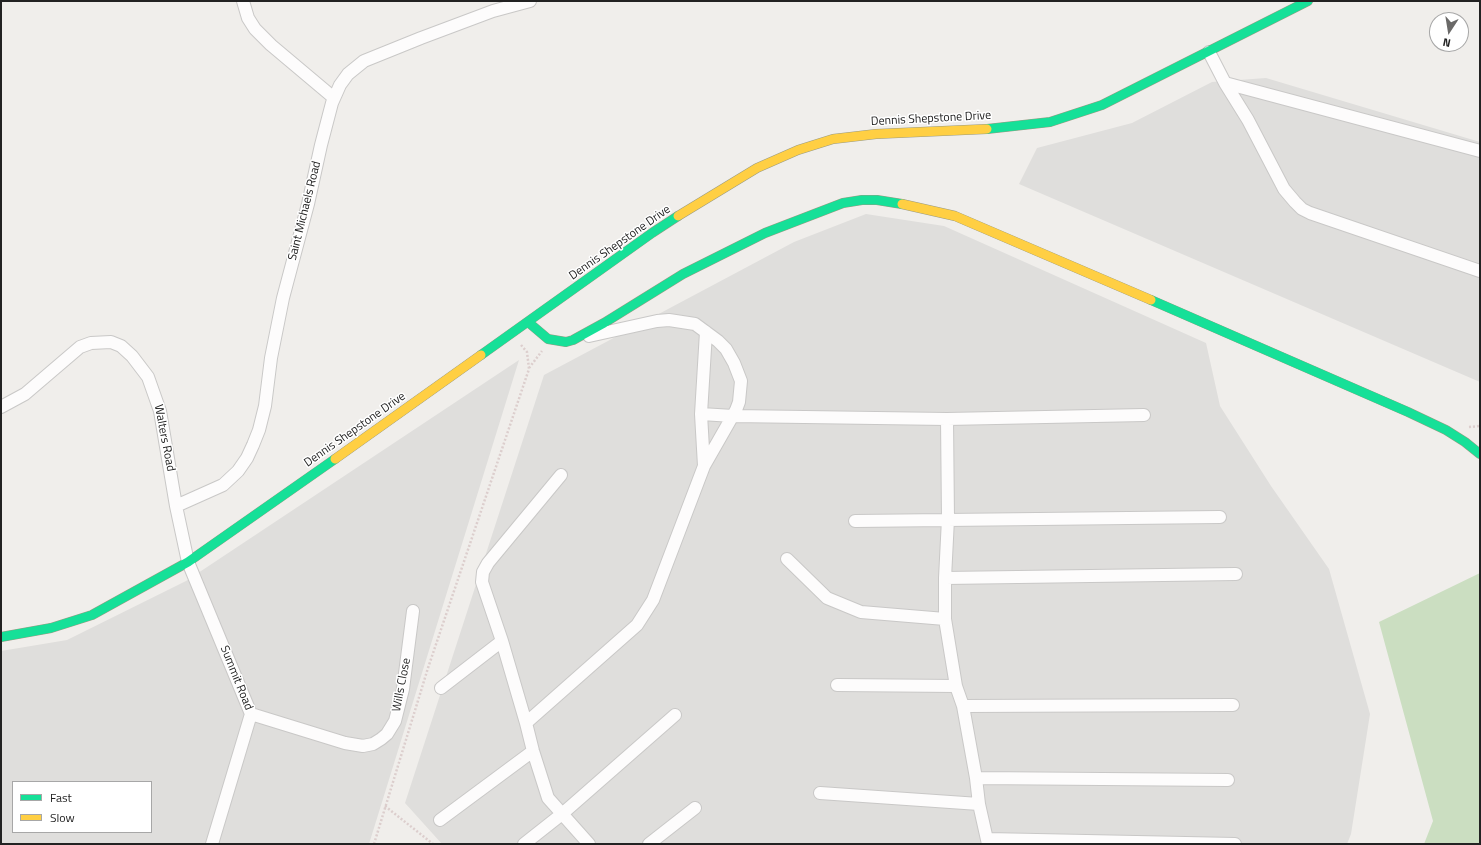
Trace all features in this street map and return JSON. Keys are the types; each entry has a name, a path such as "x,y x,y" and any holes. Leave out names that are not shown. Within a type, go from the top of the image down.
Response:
{"street":[{"path":"243,1 248,18 255,29 271,45 334,98"},
{"name":"Saint Michaels Road","path":"176,506 223,485 238,471 247,458 253,445 265,406 272,358 284,298 308,204 321,145 334,98 340,85 348,74 364,61 420,38 493,11 530,1"},
{"name":"Dennis Shepstone Drive","path":"1,637 51,628 92,615 188,562 351,448 652,233 757,168 798,150 833,139 876,134 986,129 1050,122 1102,105 1308,1"},
{"path":"1209,52 1225,83 1248,120 1284,189 1302,208 1310,213 1480,271"},
{"path":"1225,83 1480,151"},
{"path":"573,340 604,323 683,274 765,233 843,203 862,200 877,200 916,206 955,216 1260,350 1408,412 1446,430 1480,454"},
{"path":"526,723 637,625 652,600 704,466 733,416 739,402 741,381 734,363 726,349 695,324 669,320 657,321 566,342 548,339 528,322"},
{"path":"704,466 701,414 706,332"},
{"name":"Walters Road","path":"1,407 25,394 80,347 91,343 102,342 111,342 121,346 132,356 148,378 160,412 176,506 188,562"},
{"path":"701,414 733,416 946,419 1144,415"},
{"path":"946,419 948,519 945,578 945,619 956,686 963,706 976,778 979,804 987,842 1235,844"},
{"path":"561,475 488,563 483,572 482,582 502,641 526,723 532,751 548,798 590,844"},
{"path":"855,521 1220,517"},
{"path":"787,559 826,598 861,612 945,619"},
{"name":"Summit Road","path":"188,562 251,714 212,844"},
{"path":"945,578 1236,574"},
{"name":"Wills Close","path":"251,714 345,743 362,746 373,744 381,739 387,734 395,721 403,689 414,611"},
{"path":"440,688 502,641"},
{"path":"837,685 956,686"},
{"path":"963,706 1233,705"},
{"path":"524,844 562,814 675,715"},
{"path":"440,820 532,751"},
{"path":"976,778 1228,780"},
{"path":"820,793 979,804"},
{"path":"649,844 695,808"}],"path":[{"path":"374,844 428,668 529,369 527,352 513,333"},
{"path":"386,806 433,844"}],"shaded area":[{"path":"1266,78 1480,142 1480,382 1019,184 1037,148 1132,123 1212,82"},
{"path":"866,214 944,226 1206,343 1220,406 1271,486 1329,569 1370,714 1351,834 1347,844 442,844 405,803 544,375 794,242"},
{"path":"519,360 369,844 1,844 1,651 67,640 186,581"}],"green space":[{"path":"1480,573 1480,844 1424,844 1433,821 1379,622"}],"traffic: fast":[{"path":"987,129 1050,122 1102,105 1308,1"},
{"path":"528,322 548,339 566,342 573,340 604,323 683,274 765,233 843,203 862,200 877,200 902,204"},
{"path":"481,355 678,216"},
{"path":"1151,300 1408,412 1446,430 1480,454"},
{"path":"1,637 51,628 92,615 188,562 335,459"}],"traffic: slow":[{"path":"678,216 757,168 798,150 833,139 876,134 987,129"},
{"path":"902,204 955,216 1151,300"},
{"path":"335,459 481,355"}]}
